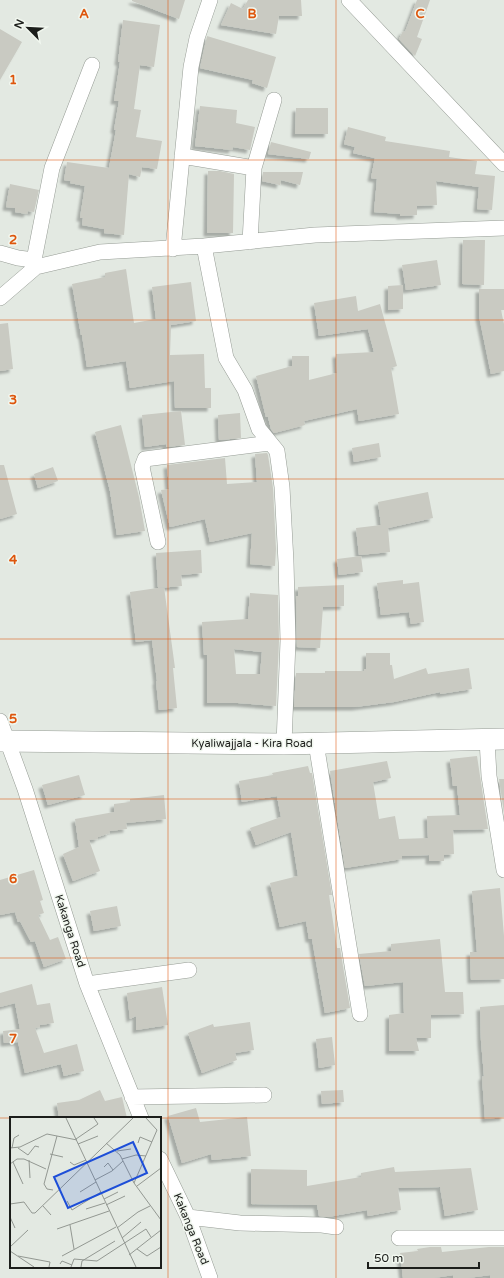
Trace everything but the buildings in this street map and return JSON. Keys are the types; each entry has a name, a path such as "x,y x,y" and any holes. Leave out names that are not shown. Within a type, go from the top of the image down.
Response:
{"street":[{"path":"173,249 191,67 197,38 210,0"},
{"path":"349,0 504,164"},
{"path":"0,298 35,263 52,168 92,65"},
{"path":"250,242 254,168 274,100"},
{"path":"182,156 254,168"},
{"path":"0,253 35,263 100,252 173,249 315,235 504,228"},
{"path":"204,246 226,358 245,390 258,429 277,451 282,487 288,641 284,744"},
{"path":"158,542 142,467 145,459 270,443"},
{"name":"Kakanga Road","path":"0,721 4,740 25,789 87,984 141,1117"},
{"path":"496,739 489,776 504,870"},
{"name":"Kyaliwajjala - Kira Road","path":"4,740 284,744 496,739"},
{"path":"316,743 360,1014"},
{"path":"87,984 189,970"},
{"path":"132,1097 264,1095"},
{"name":"Kakanga Road","path":"161,1161 188,1217 210,1278"},
{"path":"188,1217 240,1223 322,1225 336,1227"},
{"path":"399,1238 504,1238"}]}
